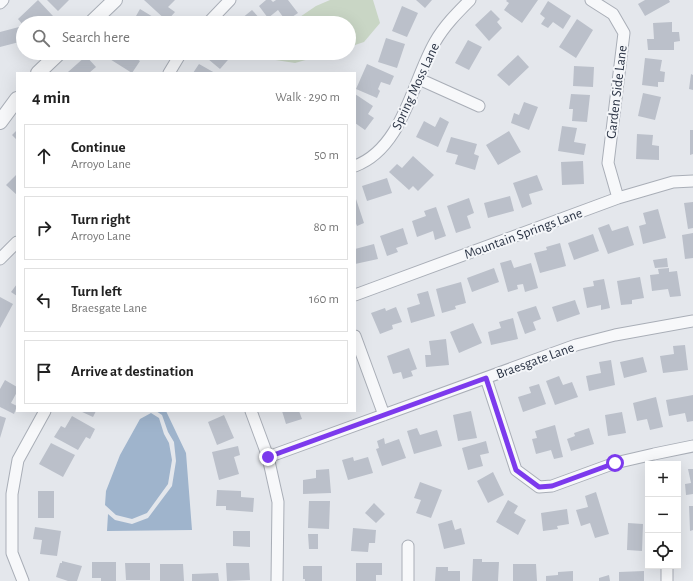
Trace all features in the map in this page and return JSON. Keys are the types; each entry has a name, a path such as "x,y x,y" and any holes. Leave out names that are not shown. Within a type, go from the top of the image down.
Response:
{"street":[{"path":"0,3 3,0"},
{"path":"98,16 115,0"},
{"path":"215,16 230,0"},
{"name":"Spring Moss Lane","path":"356,165 379,152 394,133 434,43 447,23 470,0"},
{"name":"Garden Side Lane","path":"591,0 613,14 624,33 608,163 618,198"},
{"path":"39,72 52,60"},
{"path":"170,72 177,60"},
{"path":"418,79 479,106"},
{"path":"0,122 16,100"},
{"name":"Mountain Springs Lane","path":"356,295 618,198 673,182 693,181"},
{"path":"0,259 16,243"},
{"name":"Braesgate Lane","path":"268,457 576,345 615,335 693,321"},
{"path":"356,339 384,415"},
{"path":"486,378 516,470 539,487 552,486 615,463 655,459 693,446"},
{"path":"23,581 12,554 12,494 18,460 44,412"},
{"path":"251,412 268,457 278,502 278,581"},
{"path":"408,546 408,581"},
{"path":"667,569 667,581"}],"green space":[{"path":"330,0 373,0 380,23 364,42 356,45 356,16 301,16 316,6"},
{"path":"276,60 306,60 295,63"}],"water":[{"path":"158,412 166,412 186,453 192,530 107,531 108,514 115,520 132,524 148,518 172,486 176,461 174,442 168,432 162,415"},
{"path":"151,413 159,418 164,434 169,443 172,460 168,484 147,513 132,519 116,515 105,505 106,491 120,455 140,419"}],"building":[{"path":"38,0 53,16 21,16"},
{"path":"47,0 69,0 58,11"},
{"path":"144,0 175,0 168,7 175,12 171,16 162,16"},
{"path":"266,0 271,0 273,2 276,0 288,0 298,13 294,16 282,16 278,10 270,16 266,16 259,6"},
{"path":"416,0 432,0 425,8"},
{"path":"538,0 522,23 504,10 509,3 506,1"},
{"path":"645,0 669,0 670,2 645,16 638,4"},
{"path":"548,1 571,16 563,29 553,22 548,28 541,24 545,18 540,14"},
{"path":"402,6 418,13 407,37 392,31"},
{"path":"140,9 152,16 136,16"},
{"path":"252,10 258,16 245,16"},
{"path":"491,10 500,19 497,22 502,28 489,41 475,25"},
{"path":"577,19 593,30 576,58 559,47"},
{"path":"672,22 672,32 679,32 680,41 674,42 674,50 648,50 647,39 654,39 653,23"},
{"path":"16,28 16,43 0,47 0,32"},
{"path":"386,38 405,44 397,68 378,62"},
{"path":"468,40 482,47 469,70 455,63"},
{"path":"518,55 529,67 509,86 497,75"},
{"path":"645,58 662,60 660,71 665,72 664,82 658,82 658,87 642,85"},
{"path":"82,60 90,60 96,67 90,72 68,72"},
{"path":"111,60 140,61 133,72"},
{"path":"209,60 228,60 220,69"},
{"path":"199,64 213,72 194,72"},
{"path":"367,64 394,76 390,85 381,82 378,89 380,91 377,98 356,89"},
{"path":"574,66 594,67 593,87 573,86"},
{"path":"691,74 693,75 693,90 689,89"},
{"path":"643,93 661,97 655,120 638,116"},
{"path":"571,94 590,95 587,122 572,121 573,109 569,109"},
{"path":"356,95 373,106 368,114 374,118 365,130 356,124"},
{"path":"524,102 538,107 529,130 511,123 514,113 519,115"},
{"path":"440,117 449,122 438,147 416,137 424,121 435,127"},
{"path":"562,126 577,128 574,142 586,144 584,155 558,151"},
{"path":"690,130 693,130 693,154 690,155"},
{"path":"16,131 16,139 12,135"},
{"path":"509,131 521,152 498,165 486,145"},
{"path":"637,134 653,135 652,145 659,146 659,160 636,159"},
{"path":"451,137 477,144 474,154 479,156 475,170 455,164 458,155 446,152"},
{"path":"413,156 434,175 418,191 413,186 409,190 389,172 397,164 402,168"},
{"path":"583,161 584,184 562,185 561,162"},
{"path":"16,175 16,194 6,185"},
{"path":"537,175 543,190 529,194 532,204 522,208 513,183"},
{"path":"387,178 392,193 367,201 362,186"},
{"path":"510,196 514,211 488,218 484,203"},
{"path":"469,198 474,213 467,216 471,228 456,233 447,206"},
{"path":"356,199 364,223 357,226 356,224"},
{"path":"693,202 693,228 688,229 684,203"},
{"path":"436,207 446,236 435,240 433,231 417,237 412,221 426,216 424,211"},
{"path":"658,209 666,238 643,244 639,226 646,224 643,213"},
{"path":"609,224 612,231 628,226 634,245 608,254 598,228"},
{"path":"403,228 408,244 396,248 398,252 387,256 380,236"},
{"path":"693,233 693,258 685,259 682,235"},
{"path":"593,234 599,251 574,260 568,243"},
{"path":"560,243 566,266 540,273 534,253 547,250 546,247"},
{"path":"374,244 378,259 356,264 356,249"},
{"path":"667,258 668,267 655,268 653,260"},
{"path":"511,260 514,268 531,263 538,288 525,292 523,284 517,285 518,289 508,292 500,263"},
{"path":"494,268 499,282 472,292 467,278"},
{"path":"669,268 669,272 677,271 681,296 670,297 668,289 652,291 650,275 659,274 658,269"},
{"path":"640,277 644,298 632,300 632,304 621,305 617,281"},
{"path":"604,279 610,308 601,310 601,305 587,308 583,288 594,286 593,281"},
{"path":"461,282 466,303 455,306 456,309 442,313 436,289"},
{"path":"16,285 16,295 11,292"},
{"path":"428,291 435,316 411,323 407,308 420,304 417,294"},
{"path":"0,297 13,304 0,328"},
{"path":"575,300 580,314 557,322 552,307"},
{"path":"536,306 541,319 533,322 536,330 525,334 517,312"},
{"path":"396,307 402,322 392,325 393,329 380,334 371,313 385,308 386,311"},
{"path":"513,318 518,339 491,345 488,332 501,328 499,322"},
{"path":"473,323 482,343 459,353 450,332"},
{"path":"446,339 449,365 426,367 425,355 431,355 429,341"},
{"path":"685,345 688,370 663,373 660,356 674,354 673,346"},
{"path":"409,348 417,369 411,371 413,376 403,379 401,372 393,374 387,356"},
{"path":"643,357 647,372 624,378 620,362"},
{"path":"611,360 615,385 589,391 586,376 601,373 599,362"},
{"path":"559,376 563,385 572,382 578,397 555,405 546,381"},
{"path":"5,380 16,386 16,394 11,403 16,406 14,414 0,407 0,389"},
{"path":"539,384 546,404 523,412 518,397 531,393 529,387"},
{"path":"693,395 693,421 687,422 685,413 669,416 666,400"},
{"path":"656,397 663,427 650,430 647,419 637,421 633,403"},
{"path":"471,411 477,438 458,441 453,415"},
{"path":"82,412 96,412 93,417"},
{"path":"282,412 299,412 302,419 286,424"},
{"path":"622,412 626,433 608,436 605,415"},
{"path":"224,415 234,438 217,445 208,422"},
{"path":"0,416 6,418 0,438"},
{"path":"72,416 95,429 90,439 86,437 78,450 54,437 61,426 65,428"},
{"path":"555,425 563,457 554,459 551,450 536,454 532,439 537,438 535,431"},
{"path":"417,428 420,435 437,430 442,446 414,454 407,431"},
{"path":"589,428 594,444 571,451 567,439 575,436 574,433"},
{"path":"384,438 385,444 399,439 406,458 382,466 376,449 379,448 377,441"},
{"path":"486,441 489,453 480,455 483,466 468,470 462,448"},
{"path":"51,443 75,455 63,477 39,464"},
{"path":"238,446 240,455 234,457 239,474 219,480 212,452"},
{"path":"353,457 354,461 368,457 373,473 348,480 342,460"},
{"path":"329,469 331,493 303,494 303,480 316,478 316,470"},
{"path":"688,469 693,469 693,494 686,495 685,484 691,483"},
{"path":"493,472 504,495 488,503 477,481"},
{"path":"420,482 442,490 431,518 416,513 421,500 414,498"},
{"path":"217,490 241,491 241,497 254,498 253,512 226,510 226,506 216,506"},
{"path":"38,491 54,491 54,518 38,518"},
{"path":"596,492 609,534 595,538 590,523 581,526 576,510 588,507 585,496"},
{"path":"508,500 518,506 514,513 526,520 518,535 496,522"},
{"path":"309,501 330,501 329,529 308,528"},
{"path":"374,503 385,514 376,523 365,513"},
{"path":"689,506 693,506 693,530 690,531"},
{"path":"567,509 569,524 557,526 558,529 543,531 541,513"},
{"path":"452,520 455,530 461,528 465,544 444,549 438,524"},
{"path":"628,523 643,524 642,551 627,550"},
{"path":"35,527 61,531 57,556 40,554 42,540 33,539"},
{"path":"353,528 376,530 375,543 369,543 368,552 351,551"},
{"path":"233,531 250,531 250,547 233,546"},
{"path":"308,534 318,534 318,549 309,549"},
{"path":"473,559 482,559 482,562 499,562 498,581 472,581"},
{"path":"62,561 82,566 77,581 68,581 56,577"},
{"path":"92,562 116,562 116,581 101,581 101,578 92,578"},
{"path":"125,563 150,563 150,580 126,580"},
{"path":"226,563 249,563 250,580 227,581"},
{"path":"356,563 382,563 382,575 376,575 376,581 356,581"},
{"path":"160,564 183,564 184,581 160,581"},
{"path":"513,564 536,564 537,581 513,581"},
{"path":"303,566 322,566 322,581 305,581 305,579 303,579"},
{"path":"436,567 448,567 448,571 460,571 460,581 435,581"},
{"path":"573,571 573,581 546,581 546,576 558,575 558,572"},
{"path":"644,571 644,581 619,581 619,572"},
{"path":"218,573 219,581 192,581 192,574"},
{"path":"609,575 610,581 599,581 599,578"}],"route":[{"path":"268,457 486,378 516,470 539,487 552,486 615,463"}]}
